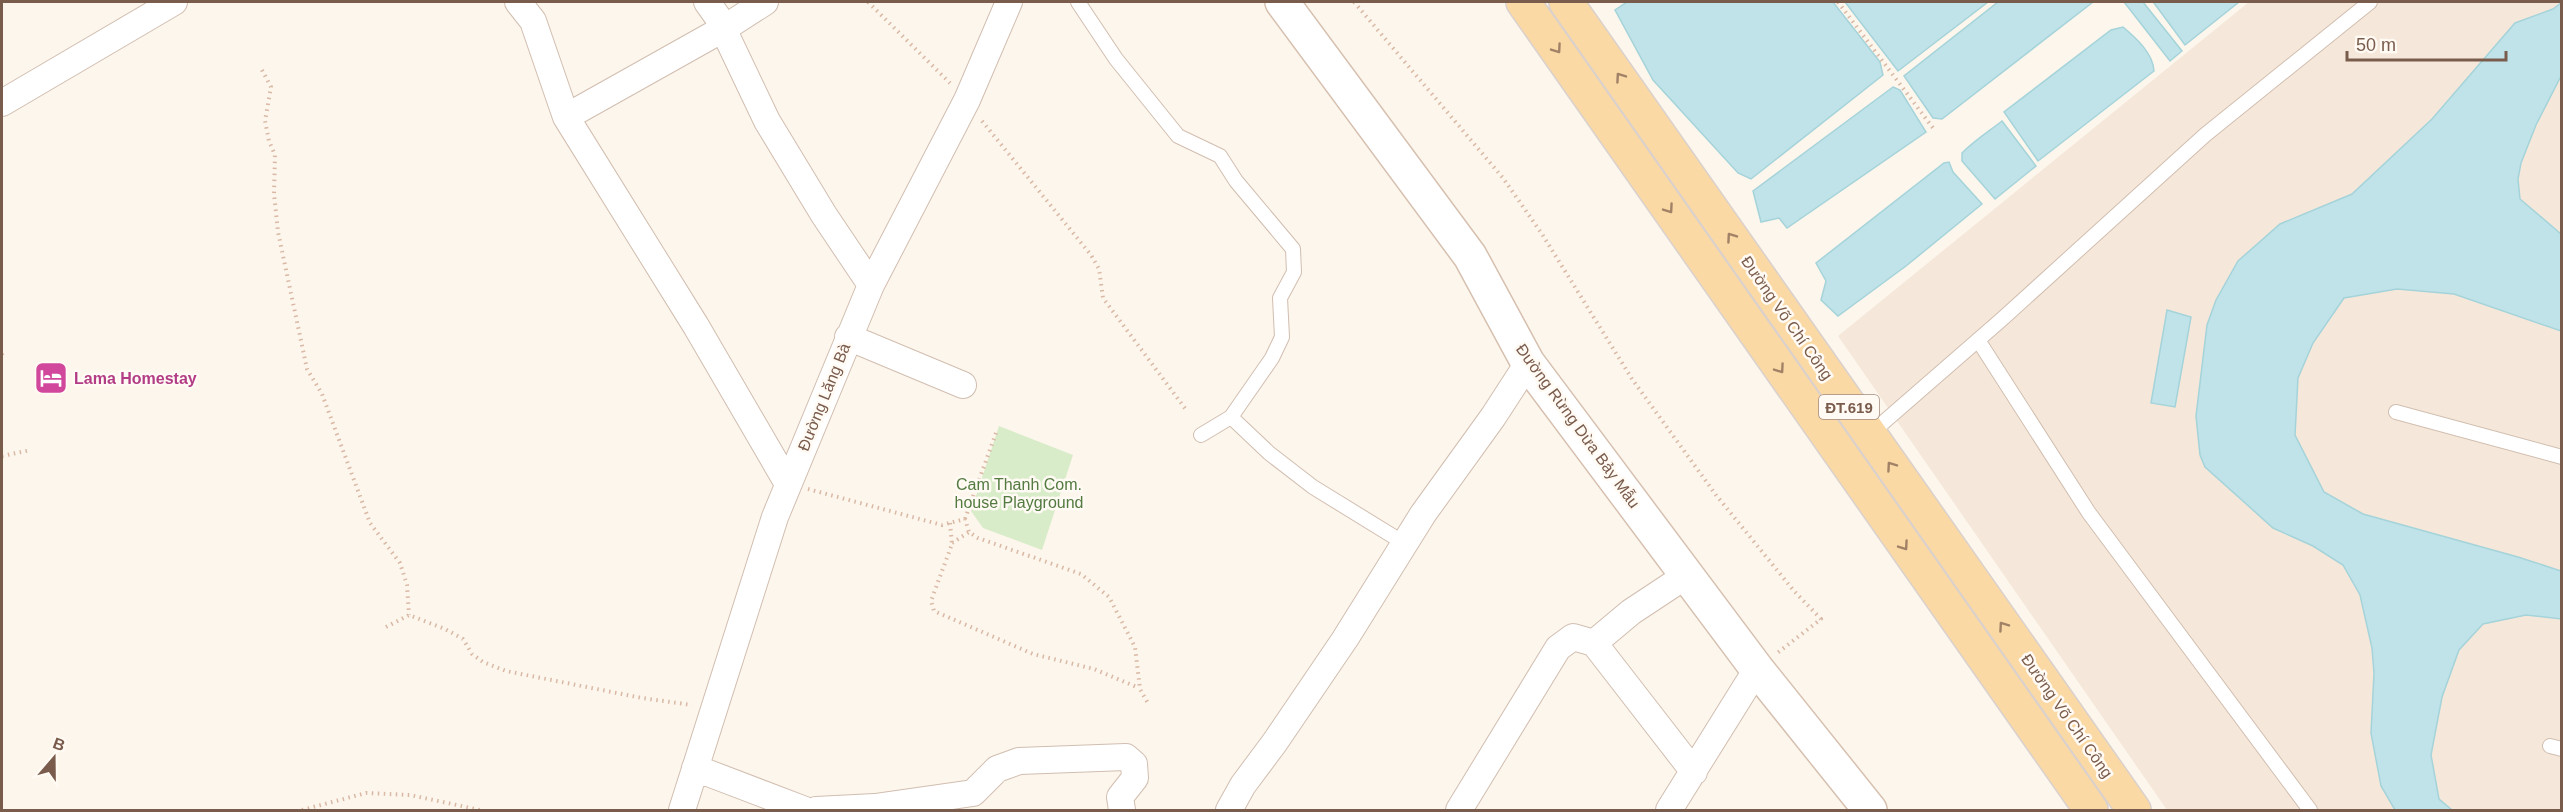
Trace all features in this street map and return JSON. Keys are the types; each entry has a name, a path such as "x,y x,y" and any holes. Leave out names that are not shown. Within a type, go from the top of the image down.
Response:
{"main road":[{"name":"ĐT.619","path":"1523,2 2091,810"},
{"name":"Đường Võ Chí Công","path":"1566,2 1868,435 2134,810"}],"street":[{"path":"2,104 174,2"},
{"path":"518,2 533,21 566,117 696,326 788,484"},
{"path":"707,2 723,29 767,121 824,215 872,285"},
{"path":"566,117 723,29 765,2"},
{"name":"Đường Lăng Bà","path":"682,810 775,517 788,484 848,337 872,285 967,100 1009,2"},
{"name":"Đường Rừng Dừa Bảy Mẫu","path":"1282,2 1470,256 1528,363 1757,669 1870,810"},
{"path":"848,337 963,384"},
{"path":"1229,810 1243,785 1345,639 1404,543 1493,417 1528,363"},
{"path":"1840,454 1868,435"},
{"path":"1594,643 1631,612 1687,575"},
{"path":"1459,810 1558,648 1573,637 1594,643 1694,772"},
{"path":"1669,810 1757,669"},
{"path":"816,810 874,807 973,793 998,769 1019,761 1126,758 1134,764 1135,778 1120,797 1122,810"},
{"path":"695,768 806,810"}],"lane":[{"path":"1078,2 1116,59 1178,136 1220,156 1236,181 1293,249 1294,272 1280,298 1282,337 1272,358 1231,417 1201,435"},
{"path":"1868,435 1978,340 2205,135 2370,2"},
{"path":"1978,340 2089,513 2310,810"},
{"path":"2396,412 2562,457"},
{"path":"1231,417 1269,453 1313,487 1404,543"}],"path":[{"path":"868,2 967,100 1091,255 1100,269 1103,298 1186,411"},
{"path":"1354,2 1503,178 1542,234 1639,389 1716,495 1794,591 1821,619 1757,669"},
{"path":"1838,2 1933,128"},
{"path":"262,70 271,87 265,121 269,141 275,154 274,194 278,232 307,369 322,394 370,523 400,563 407,585 409,615"},
{"path":"996,433 965,519 969,532 978,538 1082,574 1109,597 1135,647 1140,688 1149,705"},
{"path":"2,456 31,450"},
{"path":"788,484 942,525 965,519"},
{"path":"950,523 952,544 931,601 934,611 1033,654 1094,669 1140,688"},
{"path":"952,544 969,532"},
{"path":"386,627 409,615 445,629 463,639 472,654 483,662 506,671 642,698 714,707"},
{"path":"302,810 366,793 410,795 480,810"}],"shaded area":[{"path":"2249,2 2561,2 2561,810 2167,810 1838,336"}],"green space":[{"name":"Cam Thanh Com. house Playground","path":"999,426 1073,455 1042,550 983,528 971,511"}],"water":[{"path":"1627,2 1833,2 1880,62 1883,75 1751,179 1738,173 1653,80 1615,10"},
{"path":"1845,2 1988,2 1898,71"},
{"path":"1998,2 2093,2 1942,119 1933,118 1904,76"},
{"path":"2124,2 2143,2 2182,51 2170,61"},
{"path":"2155,2 2239,2 2185,45"},
{"path":"2561,3 2561,76 2536,125 2521,163 2518,179 2520,199 2561,234 2561,331 2454,294 2397,289 2344,298 2313,343 2298,378 2295,435 2324,492 2363,514 2561,571 2561,619 2526,615 2483,624 2459,650 2442,697 2431,755 2439,799 2452,810 2395,810 2381,786 2371,733 2374,673 2372,648 2360,595 2343,565 2313,546 2273,528 2205,467 2200,455 2196,416 2207,325 2216,300 2238,261 2280,224 2352,194 2432,119 2515,23 2553,9"},
{"path":"2123,27 2147,52 2154,71 2038,161 2004,112 2111,30"},
{"path":"1893,87 1900,90 1926,132 1787,228 1779,218 1761,222 1753,191"},
{"path":"2002,121 2036,166 1995,199 1962,161 1962,153"},
{"path":"1949,162 1953,172 1982,204 1906,266 1838,316 1821,300 1826,281 1816,263 1944,163"},
{"path":"2167,310 2191,317 2175,407 2151,403"}],"place":[{"name":"Lama Homestay","path":"51,378"}]}
